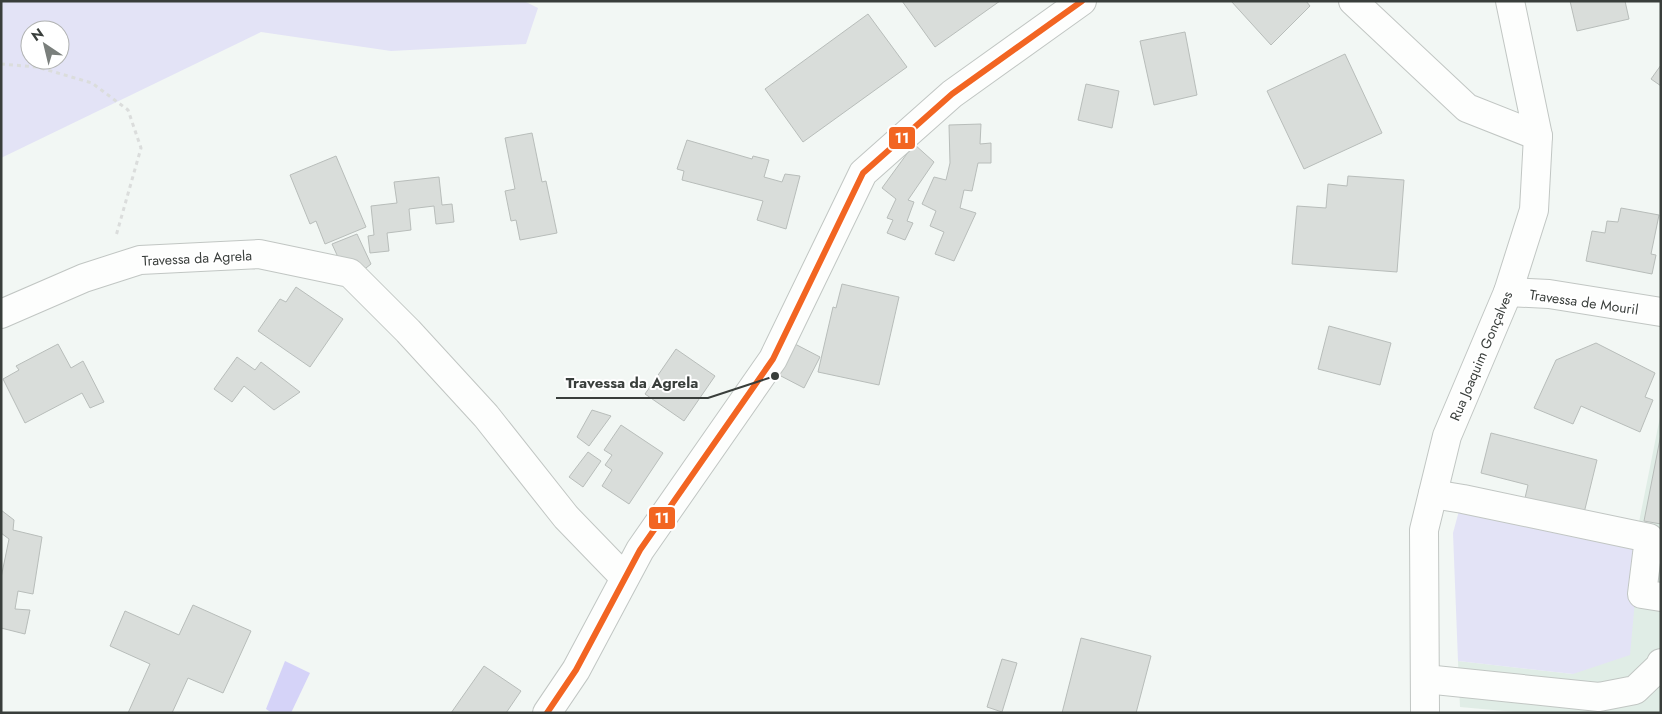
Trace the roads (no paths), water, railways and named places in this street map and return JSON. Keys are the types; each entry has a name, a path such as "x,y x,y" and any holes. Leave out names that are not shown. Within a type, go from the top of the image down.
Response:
{"street":[{"path":"547,713 576,670 640,550 773,359 863,173 952,94 1082,1"},
{"path":"1353,1 1467,108 1538,136"},
{"name":"Rua Joaquim Gonçalves","path":"1425,713 1424,530 1447,436 1508,292 1534,210 1538,136 1510,1"},
{"name":"Travessa da Agrela","path":"1,314 84,278 140,260 259,254 350,273 408,331 486,416 566,517 625,578"},
{"name":"Travessa de Mouril","path":"1508,292 1549,294 1661,312"},
{"path":"1433,494 1649,538 1642,594 1661,597"},
{"path":"1425,679 1599,697 1635,690 1661,663"}],"water":[{"path":"285,661 310,673 291,713 272,713 266,709"}],"place":[{"name":"Travessa da Agrela","path":"775,376"}]}
